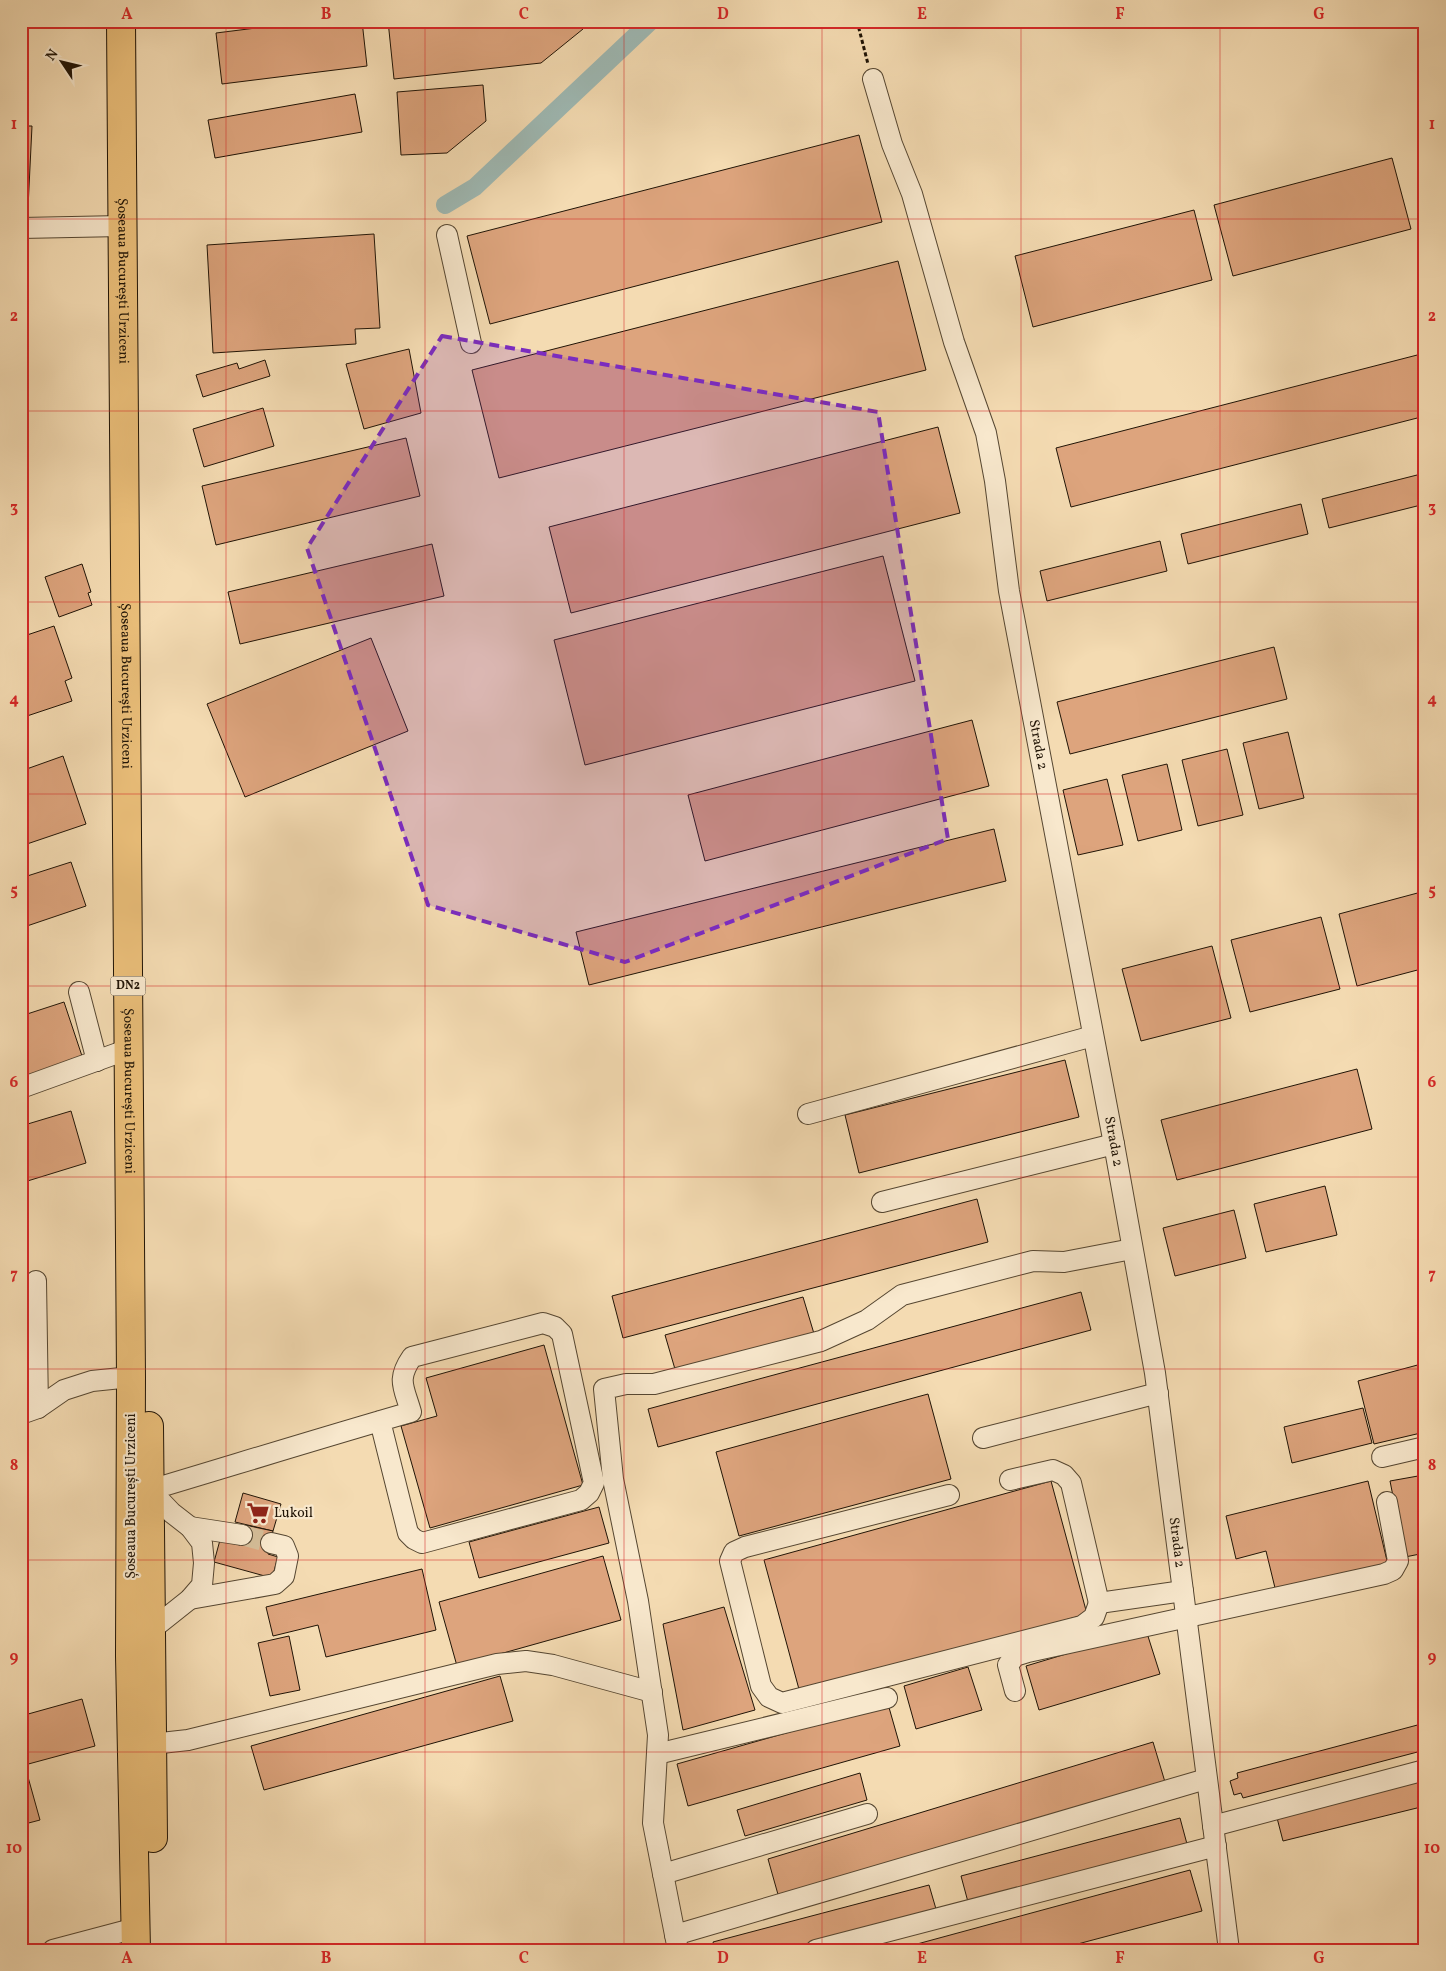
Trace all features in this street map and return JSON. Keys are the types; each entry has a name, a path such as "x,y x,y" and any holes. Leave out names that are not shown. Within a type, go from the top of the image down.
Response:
{"highway":[{"name":"Șoseaua București Urziceni","path":"121,21 131,1377 130,1656 136,1939"},
{"name":"Șoseaua București Urziceni","path":"138,21 154,1950"}],"lane":[{"name":"Strada 2","path":"873,79 892,144 912,194 954,342 986,433 996,481 1010,591 1114,1144 1158,1393 1229,1950"},
{"path":"21,228 122,226"},
{"path":"448,235 471,343"},
{"path":"79,992 98,1061"},
{"path":"808,1114 1093,1036"},
{"path":"21,1088 129,1050"},
{"path":"882,1202 1114,1144"},
{"path":"1132,1248 1064,1262 1033,1261 911,1292 902,1295 867,1320 821,1341 654,1384 626,1384 604,1389 613,1479 638,1601 658,1735 653,1823 676,1943 1206,1779"},
{"path":"30,1411 36,1281"},
{"path":"150,1630 190,1599 202,1585 204,1563 202,1543 190,1528 172,1513 150,1490 380,1421 411,1412 401,1378 404,1368 412,1357 543,1324 555,1327 562,1334 594,1483 589,1493 581,1500 422,1543 408,1533 380,1421"},
{"path":"30,1411 64,1390 92,1382 131,1377"},
{"path":"983,1438 1158,1393"},
{"path":"1382,1457 1425,1447"},
{"path":"949,1495 745,1547 734,1552 730,1561 761,1686 769,1698 782,1702 1082,1626 1094,1617 1099,1603 1071,1483 1064,1475 1053,1470 1010,1480"},
{"path":"1015,1691 1008,1665 1015,1656 1186,1616 1384,1574 1393,1570 1398,1561 1387,1502"},
{"path":"190,1528 242,1535"},
{"path":"190,1599 275,1584 284,1576 288,1556 284,1546 271,1543"},
{"path":"1099,1603 1183,1591"},
{"path":"152,1744 188,1740 497,1664 526,1661 553,1665 652,1692"},
{"path":"657,1754 887,1698"},
{"path":"816,1950 1214,1836 1425,1770"},
{"path":"663,1874 867,1814"},
{"path":"53,1950 136,1939"}],"path":[{"path":"857,21 873,79"}],"highlighted area":[{"path":"442,336 878,412 948,839 625,962 428,905 307,548"}],"building":[{"path":"312,21 362,21 367,66 222,84 216,33"},
{"path":"388,21 582,21 583,29 541,63 394,79"},
{"path":"483,85 486,121 447,153 401,155 397,92"},
{"path":"355,94 362,132 215,158 208,120"},
{"path":"21,126 32,126 28,208 21,208"},
{"path":"859,135 882,222 490,324 467,236"},
{"path":"1392,158 1411,229 1233,276 1214,205"},
{"path":"1194,210 1212,280 1033,327 1015,256"},
{"path":"374,234 380,328 355,329 356,344 213,353 207,245"},
{"path":"898,261 926,370 499,478 472,370"},
{"path":"409,349 421,413 364,429 346,364"},
{"path":"1425,353 1425,416 1071,507 1056,448"},
{"path":"265,360 270,376 203,397 196,375 237,363 239,369"},
{"path":"263,408 274,446 204,467 193,429"},
{"path":"938,427 960,513 571,613 549,527"},
{"path":"406,438 420,496 216,545 202,486"},
{"path":"1425,473 1425,504 1329,528 1322,499"},
{"path":"1301,504 1308,534 1188,564 1181,534"},
{"path":"1160,541 1167,571 1047,601 1040,571"},
{"path":"432,544 444,596 240,644 228,592"},
{"path":"883,556 915,681 585,765 554,640"},
{"path":"82,564 91,592 88,593 92,605 59,617 45,577"},
{"path":"54,626 72,678 65,681 72,701 21,718 21,637"},
{"path":"371,638 408,731 245,797 207,704"},
{"path":"1274,647 1287,699 1070,754 1057,702"},
{"path":"972,720 989,786 705,861 688,795"},
{"path":"1288,732 1304,798 1259,809 1243,743"},
{"path":"1227,749 1243,815 1198,826 1182,760"},
{"path":"63,756 86,824 21,846 21,771"},
{"path":"1167,764 1182,830 1138,841 1122,775"},
{"path":"1107,779 1123,845 1078,855 1063,790"},
{"path":"994,829 1006,881 589,985 576,932"},
{"path":"71,862 86,906 21,928 21,878"},
{"path":"1425,891 1425,968 1357,986 1339,914"},
{"path":"1321,917 1340,989 1250,1012 1231,940"},
{"path":"1212,946 1231,1018 1141,1041 1122,969"},
{"path":"64,1002 83,1059 21,1080 21,1016"},
{"path":"1065,1060 1079,1117 859,1173 845,1115"},
{"path":"1357,1069 1372,1129 1177,1180 1161,1120"},
{"path":"71,1111 86,1163 21,1183 21,1126"},
{"path":"1325,1186 1337,1235 1266,1252 1254,1204"},
{"path":"977,1199 988,1242 623,1338 612,1296"},
{"path":"1234,1210 1246,1258 1175,1276 1163,1228"},
{"path":"1081,1292 1091,1330 658,1447 648,1409"},
{"path":"803,1297 815,1337 677,1376 665,1335"},
{"path":"544,1345 583,1485 430,1528 401,1426 437,1416 426,1378"},
{"path":"1425,1363 1425,1432 1374,1444 1358,1381"},
{"path":"928,1394 951,1479 739,1536 716,1452"},
{"path":"1363,1408 1372,1443 1292,1463 1284,1427"},
{"path":"1418,1476 1425,1512 1425,1553 1405,1557 1390,1481"},
{"path":"1051,1481 1087,1614 800,1693 764,1560"},
{"path":"1368,1481 1388,1565 1276,1592 1266,1551 1236,1559 1226,1516"},
{"name":"Lukoil","path":"243,1493 281,1504 273,1531 235,1522"},
{"path":"599,1507 609,1543 479,1578 469,1542"},
{"path":"245,1525 273,1531 268,1554 278,1557 272,1578 214,1562 220,1540 240,1545"},
{"path":"603,1556 621,1620 457,1666 439,1602"},
{"path":"422,1569 436,1630 326,1657 318,1625 273,1636 266,1607"},
{"path":"724,1607 755,1710 683,1730 663,1624"},
{"path":"1146,1630 1160,1674 1039,1710 1026,1666"},
{"path":"289,1636 300,1690 270,1696 258,1643"},
{"path":"968,1667 982,1710 916,1729 904,1686"},
{"path":"500,1676 513,1721 264,1790 251,1746"},
{"path":"82,1699 95,1746 21,1766 21,1716"},
{"path":"888,1704 900,1746 688,1806 677,1764"},
{"path":"1425,1723 1425,1750 1243,1798 1241,1793 1234,1795 1230,1781 1238,1778 1237,1773"},
{"path":"1153,1742 1165,1782 779,1898 768,1859"},
{"path":"860,1773 867,1800 745,1836 737,1810"},
{"path":"28,1777 40,1820 21,1825 21,1779"},
{"path":"1425,1778 1425,1806 1283,1841 1276,1814"},
{"path":"1180,1818 1187,1844 968,1902 961,1876"},
{"path":"1190,1870 1202,1911 1055,1950 895,1950"},
{"path":"929,1885 936,1909 783,1950 715,1950 713,1942"}],"waterway":[{"path":"445,205 475,187 651,21"}],"tunnel":[{"path":"242,1535 271,1543"}],"place":[{"name":"Lukoil","path":"258,1513"}]}
